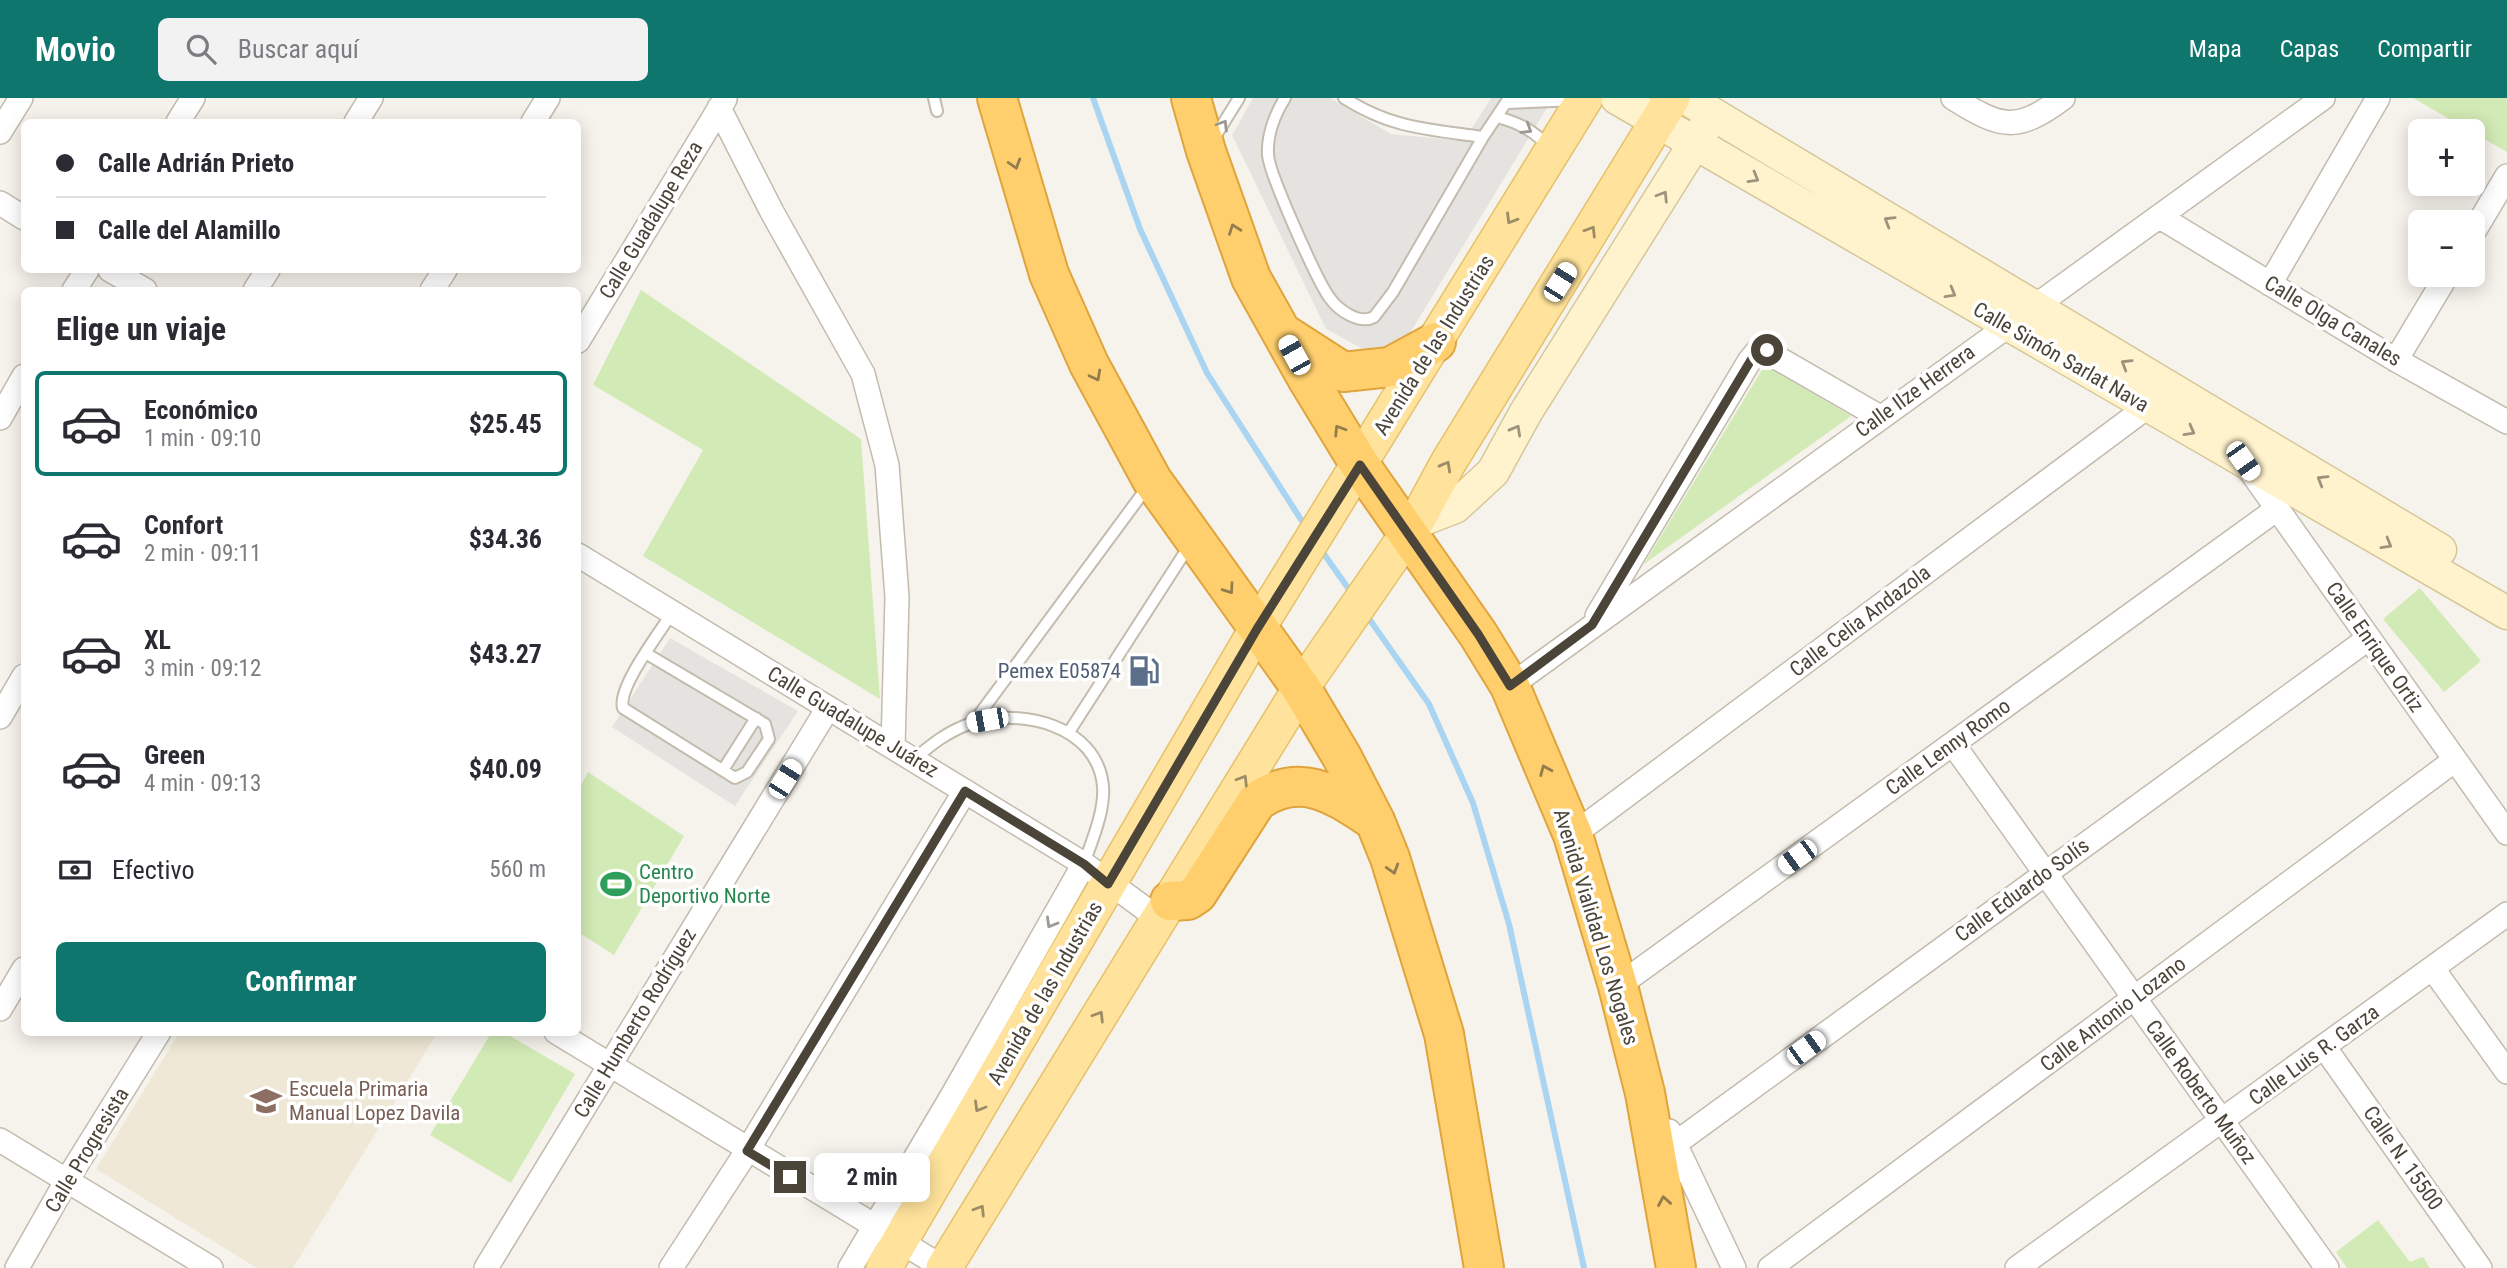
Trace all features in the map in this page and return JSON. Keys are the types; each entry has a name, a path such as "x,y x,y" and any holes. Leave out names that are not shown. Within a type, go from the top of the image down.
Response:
{"highway":[{"path":"997,98 1049,274 1089,364 1152,480 1301,688 1342,757 1375,821 1390,858 1444,1034 1481,1265"},
{"name":"Avenida Vialidad Los Nogales","path":"1191,98 1206,151 1251,278 1360,465 1412,527 1510,686 1573,835 1618,986 1645,1093 1676,1268"},
{"path":"1281,331 1343,372 1390,367 1436,342"},
{"path":"1164,910 1197,894 1257,801 1269,793 1290,786 1310,787 1334,794 1375,821"}],"main road":[{"name":"Avenida de las Industrias","path":"886,1246 1096,874 1257,629 1552,151 1595,99"},
{"path":"944,1268 1301,688 1412,527 1448,463 1665,111"}],"street":[{"path":"0,132 21,98"},
{"path":"180,119 193,98"},
{"path":"358,119 371,98"},
{"path":"535,119 548,98"},
{"name":"Calle Simón Sarlat Nava","path":"1686,98 1718,106 2032,308 2507,590"},
{"path":"1953,98 1978,113 2015,124 2038,117 2063,98"},
{"name":"Calle Ilze Herrera","path":"1510,686 2323,98"},
{"path":"2270,284 2378,98"},
{"name":"Calle Simón Sarlat Nava","path":"1595,99 1665,111 1695,144 2507,614"},
{"path":"722,103 772,212 863,374 887,465 897,597 892,747"},
{"name":"Calle Guadalupe Reza","path":"581,336 722,103"},
{"path":"1412,527 1455,507 1493,472 1526,412 1718,106"},
{"path":"2485,213 2507,176"},
{"path":"0,203 21,216"},
{"name":"Calle Olga Canales","path":"2160,217 2396,360 2507,422"},
{"path":"115,273 140,287"},
{"path":"2396,360 2440,287"},
{"path":"1592,625 1760,348 1880,417"},
{"path":"0,418 21,381"},
{"name":"Calle Celia Andazola","path":"1573,835 2147,407"},
{"name":"Calle Enrique Ortiz","path":"2243,461 2507,833"},
{"name":"Calle Lenny Romo","path":"1618,986 2277,509"},
{"name":"Calle Guadalupe Juárez","path":"581,557 1096,874 1164,910"},
{"name":"Calle Eduardo Solís","path":"1676,1143 2369,638"},
{"path":"9,705 21,682"},
{"name":"Calle Humberto Rodríguez","path":"486,1268 828,708"},
{"name":"Calle Roberto Muñoz","path":"1953,744 2327,1268"},
{"name":"Calle Antonio Lozano","path":"1770,1268 2455,760"},
{"path":"671,1268 747,1151 965,791"},
{"name":"Calle Luis R. Garza","path":"2017,1268 2507,914"},
{"path":"2433,969 2507,1072"},
{"path":"0,1010 21,974"},
{"name":"Calle Progresista","path":"17,1268 66,1181 157,1036"},
{"path":"563,1036 747,1151 886,1246 944,1268"},
{"name":"Calle N. 15500","path":"2325,1048 2480,1268"},
{"name":"Avenida Vialidad Los Nogales","path":"1645,1093 1676,1143 1734,1268"},
{"path":"0,1140 211,1268"},
{"name":"Avenida de las Industrias","path":"850,1268 886,1246"}],"lane":[{"path":"934,98 937,111"},
{"path":"1206,151 1239,98"},
{"path":"1285,98 1277,111 1268,157 1310,261 1330,299 1348,315 1361,319 1374,317 1392,292 1483,137 1508,100 1595,99"},
{"path":"1344,98 1382,118 1409,128 1483,137"},
{"path":"1497,117 1517,122 1536,133 1552,151"},
{"path":"973,723 1152,480"},
{"path":"1069,732 1194,539"},
{"path":"647,654 765,724 769,739 741,776 735,778 623,708 622,694 673,612"},
{"path":"723,770 756,718"},
{"path":"914,760 942,736 973,723 1001,718 1033,719 1069,732 1091,755 1100,773 1103,788 1098,822 1096,874"}],"shaded area":[{"path":"1253,98 1330,98 1391,134 1464,141 1491,98 1553,98 1407,338 1370,353 1326,329 1232,135"},
{"path":"670,638 798,711 735,806 612,727"},
{"name":"Escuela Primaria Manual Lopez Davila","path":"177,1036 435,1036 293,1268 257,1268 96,1169"}],"green space":[{"path":"2413,98 2507,98 2507,152 2485,139 2485,119 2450,119"},
{"path":"641,290 861,439 880,699 643,556 703,450 593,385"},
{"path":"1765,365 1851,416 1644,564"},
{"path":"2420,588 2481,661 2444,692 2383,619"},
{"name":"Centro Deportivo Norte","path":"588,772 684,836 614,955 581,934 581,785"},
{"path":"489,1036 510,1036 575,1074 511,1183 430,1135"},
{"path":"2378,1220 2410,1262 2423,1257 2430,1268 2347,1268 2336,1252"}],"waterway":[{"path":"1093,98 1140,229 1207,373 1307,529"},
{"path":"1319,547 1353,595"},
{"path":"1365,613 1429,704 1473,803 1509,924 1584,1268"}],"place":[{"name":"Pemex E05874","path":"1144,671"},
{"name":"Centro Deportivo Norte","path":"616,884"},
{"name":"Escuela Primaria Manual Lopez Davila","path":"266,1101"}],"route":[{"path":"790,1177 747,1151 965,791 1084,864 1108,884 1257,629 1326,515 1360,465 1478,634 1510,686 1592,625 1751,360 1760,348 1767,350"}]}
